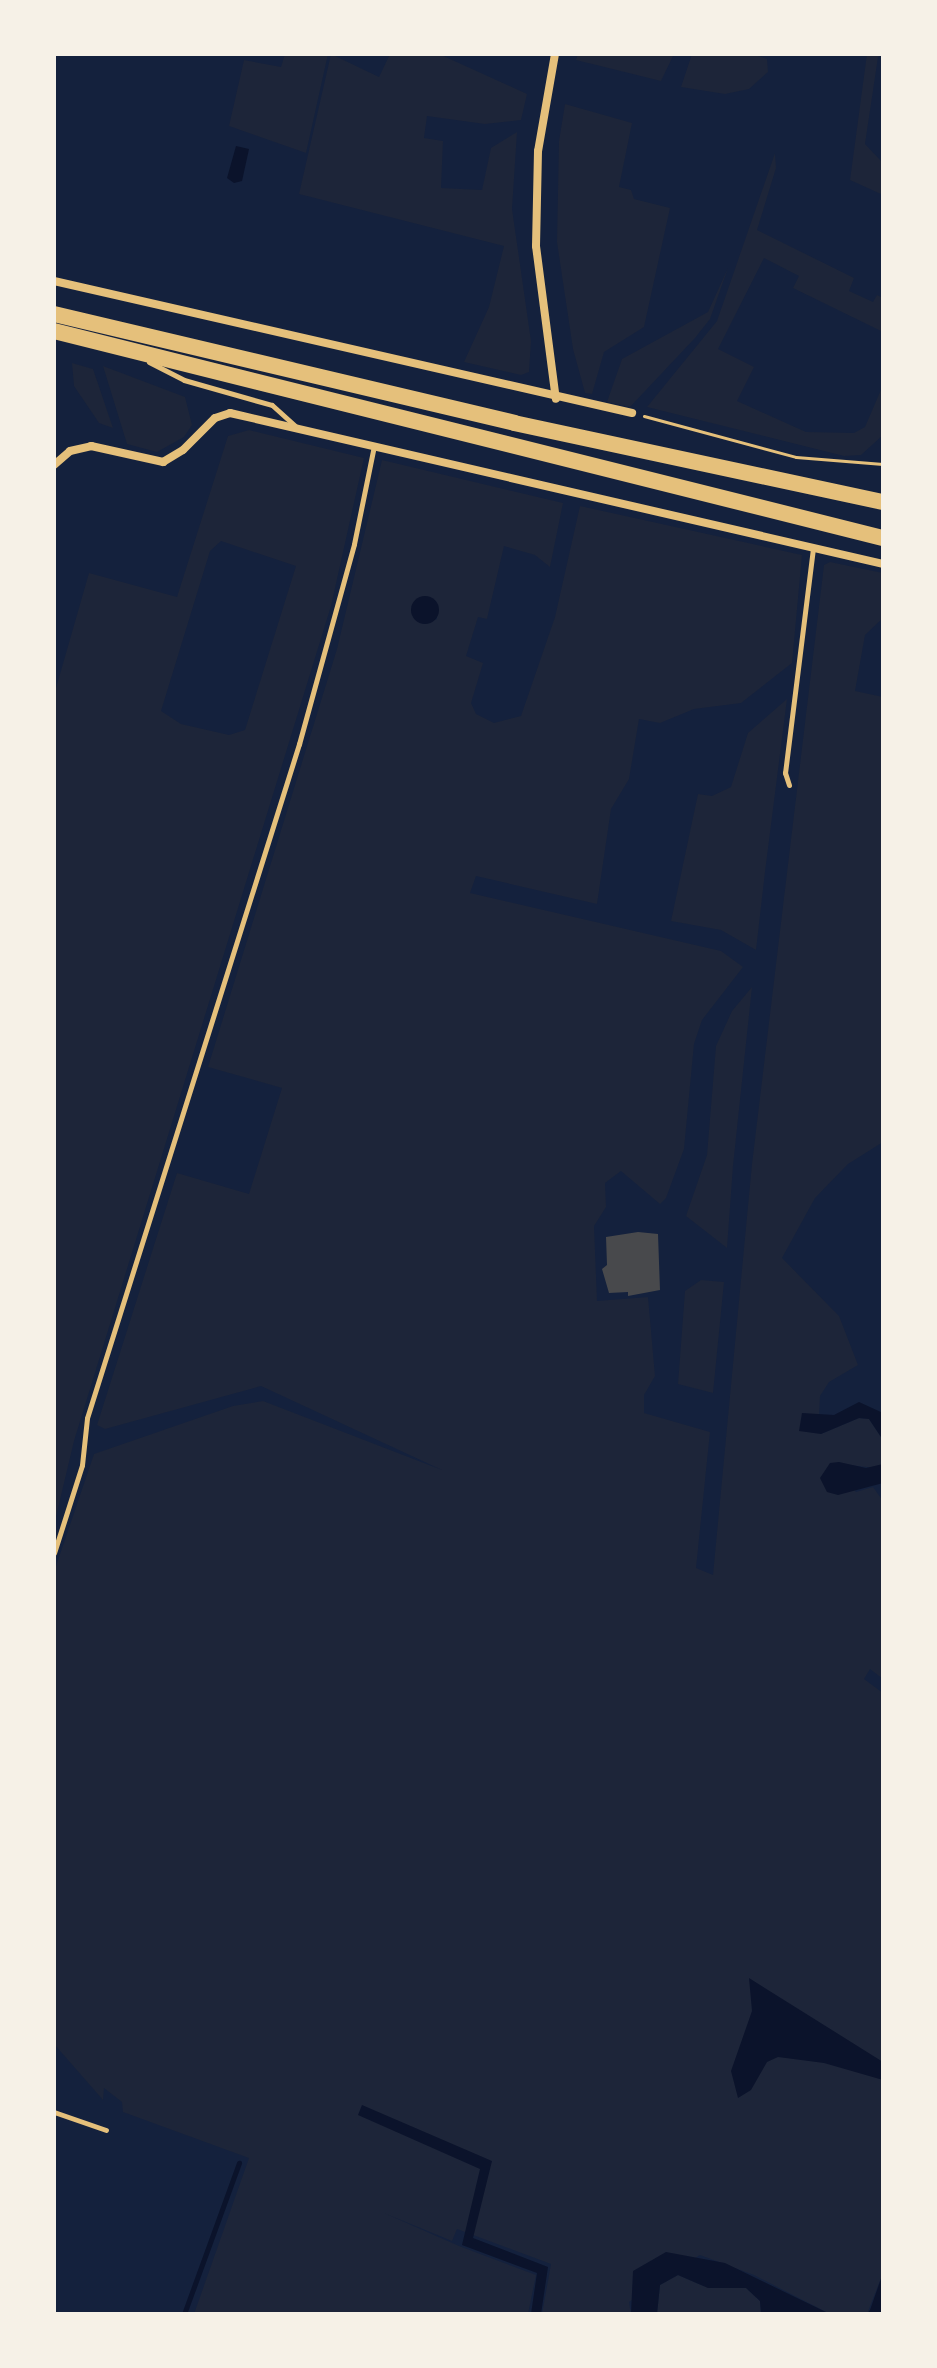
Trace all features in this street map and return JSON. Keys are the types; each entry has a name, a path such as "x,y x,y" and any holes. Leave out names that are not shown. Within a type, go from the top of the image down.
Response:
{"main road":[{"path":"54,314 499,420 883,502"},
{"path":"54,331 883,538"}],"street":[{"path":"555,54 538,151 536,246 556,399"},
{"path":"54,281 556,399 632,413"},
{"path":"54,465 70,451 91,446 163,462 183,450 215,418 230,413 883,564"}],"lane":[{"path":"119,347 184,380 272,405 296,427"},
{"path":"54,1553 82,1465 87,1418 299,744 354,544 374,446"},
{"path":"789,785 785,773 813,549"},
{"path":"54,2112 106,2130"}],"path":[{"path":"632,413 796,457 883,464"}],"shaded area":[{"path":"285,54 328,54 306,153 229,126 244,60 281,67"},
{"path":"331,54 379,77 390,54 439,54 527,94 521,120 485,124 427,116 424,138 443,141 441,188 482,190 491,148 517,132 512,209 531,341 529,372 521,375 464,362 489,307 504,246 299,194"},
{"path":"578,54 674,54 661,81 576,60"},
{"path":"692,54 753,54 767,59 768,72 749,89 725,94 681,87"},
{"path":"867,54 883,54 878,57 865,144 883,163 883,195 850,180"},
{"path":"565,104 632,123 619,187 631,190 634,199 670,208 644,327 604,352 592,394 585,393 573,349 557,242 559,141"},
{"path":"236,146 249,149 242,181 234,183 227,178"},
{"path":"775,153 776,168 757,230 854,278 849,291 873,302 877,295 883,298 883,332 793,288 799,276 764,258 718,349 754,367 737,401 806,432 854,433 865,427 883,385 883,435 861,455 844,456 647,407 717,321"},
{"path":"728,268 710,319 695,338 630,407 607,402 622,359 708,312"},
{"path":"72,363 93,369 113,428 99,423 74,386"},
{"path":"103,366 185,397 192,425 184,437 157,452 127,444"},
{"path":"249,430 364,458 331,606 74,1441 54,1525 54,695 89,573 177,597 228,436","holes":["221,541 296,566 245,730 229,735 181,724 161,711 210,551"]},
{"path":"382,460 563,503 550,567 535,555 504,546 487,619 478,617 466,656 483,663 471,703 476,714 494,723 521,716 555,617 580,506 802,555 792,663 741,703 694,709 660,723 639,719 629,779 611,809 597,904 476,876 470,893 721,951 743,967 702,1020 694,1044 684,1149 666,1198 660,1204 621,1171 605,1183 606,1207 594,1226 597,1301 648,1297 655,1376 644,1395 644,1413 710,1432 696,1568 713,1575 752,1164 824,565 830,562 883,573 883,618 865,635 855,691 883,697 883,1142 848,1164 815,1198 782,1258 839,1316 858,1365 829,1382 820,1396 819,1417 802,1413 821,1434 859,1418 869,1419 883,1440 883,1464 876,1468 830,1463 856,1492 873,1487 883,1501 883,1679 870,1669 864,1679 883,1693 883,2273 867,2314 830,2314 754,2275 700,2255 629,2302 631,2314 542,2314 551,2264 457,2229 452,2241 384,2213 459,2246 536,2275 528,2314 194,2314 249,2158 123,2112 122,2102 104,2088 103,2100 54,2044 54,1572 94,1454 233,1406 263,1401 442,1470 261,1386 105,1429 97,1425 177,1173 249,1194 282,1088 208,1067 337,649","holes":["436,601 437,619 423,624 411,612"]},
{"path":"425,596 435,600 439,610 435,620 425,624 415,620 411,610 415,600"},
{"path":"787,699 756,950 721,930 671,921 698,794 712,796 731,787 748,733"},
{"path":"752,987 727,1248 686,1216 707,1155 716,1046 732,1011"},
{"path":"701,1280 724,1282 713,1393 678,1384 685,1291"},
{"path":"859,1402 883,1413 883,1440 869,1419 859,1418 821,1434 799,1431 802,1413 834,1415"},
{"path":"830,1463 866,1468 883,1464 883,1483 838,1495 827,1492 820,1478"},
{"path":"749,1978 883,2062 883,2080 824,2063 778,2057 767,2062 751,2090 738,2098 731,2071 752,2011"},
{"path":"362,2105 492,2161 473,2238 548,2267 541,2314 531,2314 537,2273 462,2245 480,2169 358,2115"},
{"path":"666,2252 725,2263 830,2314 761,2314 760,2301 746,2288 708,2288 678,2275 660,2285 657,2314 631,2314 633,2271"},
{"path":"883,2273 883,2314 867,2314 870,2310"},
{"path":"678,2275 701,2285 746,2288 760,2301 761,2314 657,2314 660,2285"}],"building":[{"path":"638,1232 658,1234 660,1290 628,1296 628,1292 609,1293 602,1269 607,1265 606,1237"}],"waterway":[{"path":"184,2314 239,2163"}]}
